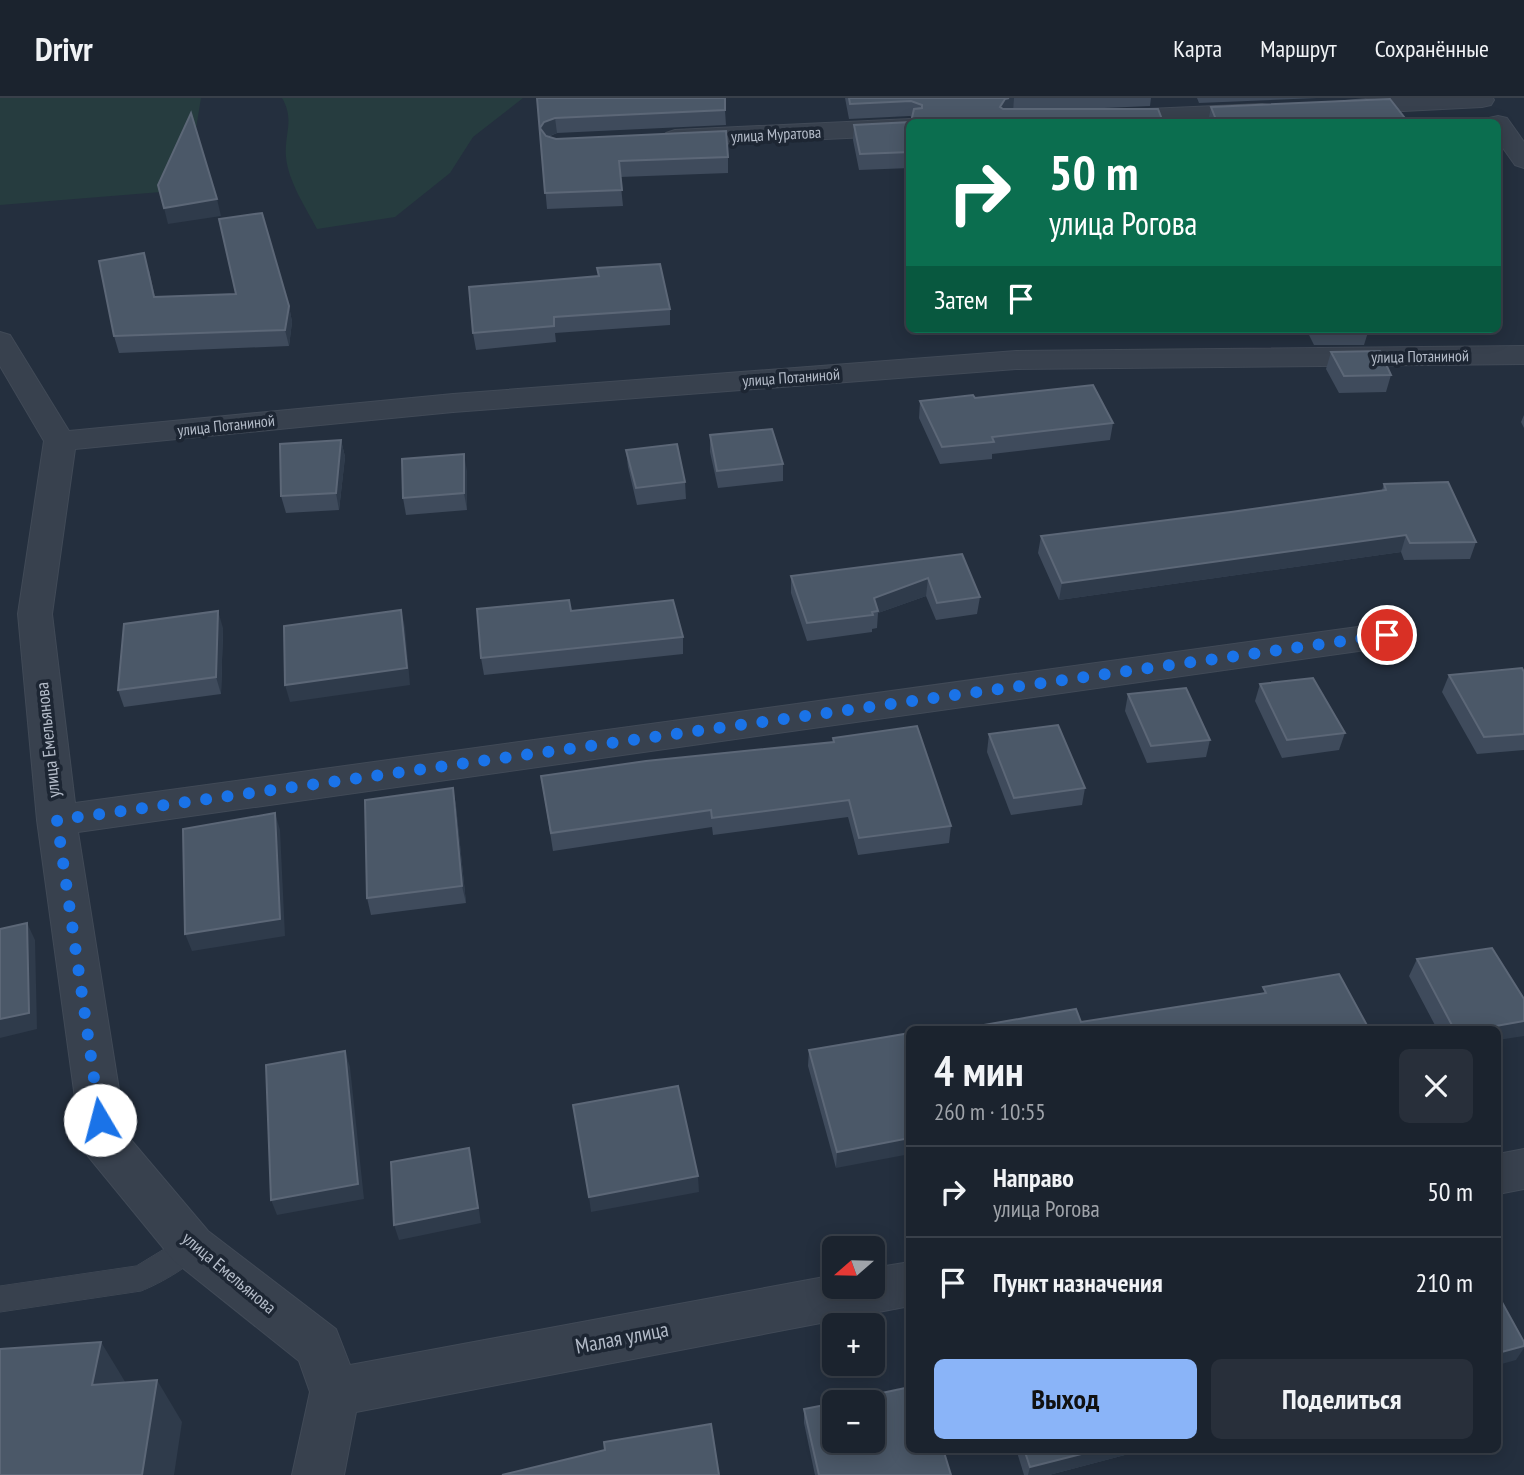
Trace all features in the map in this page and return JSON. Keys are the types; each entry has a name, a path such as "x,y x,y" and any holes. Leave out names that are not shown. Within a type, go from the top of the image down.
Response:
{"street":[{"path":"1317,108 1482,99 1495,119"},
{"path":"1082,119 1289,110"},
{"name":"улица Муратова","path":"652,139 906,127"},
{"path":"1501,127 1524,160"},
{"path":"0,341 60,441"},
{"name":"улица Потаниной","path":"60,441 453,402 1016,360 1524,355"},
{"name":"улица Емельянова","path":"60,441 35,614 57,820 104,1142 191,1246 318,1346 335,1392"},
{"path":"57,820 1387,635"},
{"path":"1501,1173 1524,1169"},
{"name":"Малая улица","path":"335,1392 906,1285"},
{"path":"318,1475 335,1392"}],"lane":[{"path":"0,1299 141,1278 191,1246"}],"green space":[{"path":"0,98 201,98 186,190 0,205"},
{"path":"282,98 523,98 473,137 450,173 395,217 317,229 298,194 287,166 288,113"}],"building":[{"path":"537,98 725,98 725,110 555,118 544,122 540,128 546,136 556,139 726,131 728,157 619,161 622,190 545,193"},
{"path":"849,98 1009,98 1005,99 1000,107 1158,109 1162,119 912,119 914,109 922,108 922,105 911,101 850,104"},
{"path":"1390,99 1406,119 1216,119 1211,107"},
{"path":"191,113 217,199 164,208 158,185"},
{"path":"906,122 906,152 860,154 854,125"},
{"path":"262,213 289,306 285,330 114,336 99,261 144,253 154,297 236,294 219,219"},
{"path":"660,264 670,309 554,317 554,326 473,333 469,287 599,276 597,268"},
{"path":"1380,351 1391,375 1344,376 1331,352"},
{"path":"1093,385 1113,423 992,437 994,442 942,447 920,401 973,395 975,398"},
{"path":"772,429 783,464 717,471 710,435"},
{"path":"341,440 336,493 281,496 280,444"},
{"path":"677,444 685,482 636,488 626,450"},
{"path":"464,454 464,493 403,498 402,459"},
{"path":"1448,482 1476,542 1410,543 1406,535 1062,583 1041,536 1386,490 1384,484"},
{"path":"962,554 980,597 937,603 928,578 874,598 878,611 872,612 873,615 807,623 791,576"},
{"path":"569,600 571,611 673,600 683,637 481,658 477,609"},
{"path":"401,610 407,668 285,685 284,626"},
{"path":"218,611 216,677 118,690 124,624"},
{"path":"1522,668 1524,734 1484,737 1449,675"},
{"path":"1313,678 1345,733 1287,740 1260,684"},
{"path":"1186,688 1210,740 1151,746 1128,694"},
{"path":"1058,725 1085,788 1014,798 989,734"},
{"path":"917,726 951,826 859,838 849,800 712,818 711,810 551,833 541,776 646,761 834,742 833,738"},
{"path":"453,788 462,886 367,898 365,800"},
{"path":"275,813 280,919 185,934 183,829"},
{"path":"27,923 29,1013 0,1019 0,929"},
{"path":"1492,948 1524,999 1524,1021 1496,1026 1452,1026 1417,959"},
{"path":"1339,974 1367,1026 978,1026 1076,1009 1081,1022 1266,993 1263,987"},
{"path":"906,1034 906,1139 837,1152 809,1050"},
{"path":"345,1051 358,1184 271,1200 266,1065"},
{"path":"678,1086 698,1176 589,1197 573,1105"},
{"path":"469,1148 478,1208 394,1225 391,1162"},
{"path":"1501,1300 1524,1342 1524,1346 1501,1352"},
{"path":"101,1342 92,1385 157,1380 142,1475 0,1475 0,1349"},
{"path":"906,1388 906,1453 944,1453 951,1475 819,1475 804,1409 822,1406 822,1453 885,1453 885,1392"},
{"path":"711,1424 719,1475 502,1475 605,1450 604,1442"},
{"path":"1025,1453 1085,1453 1030,1467"}],"route":[{"path":"100,1120 57,820 1387,635"}]}
